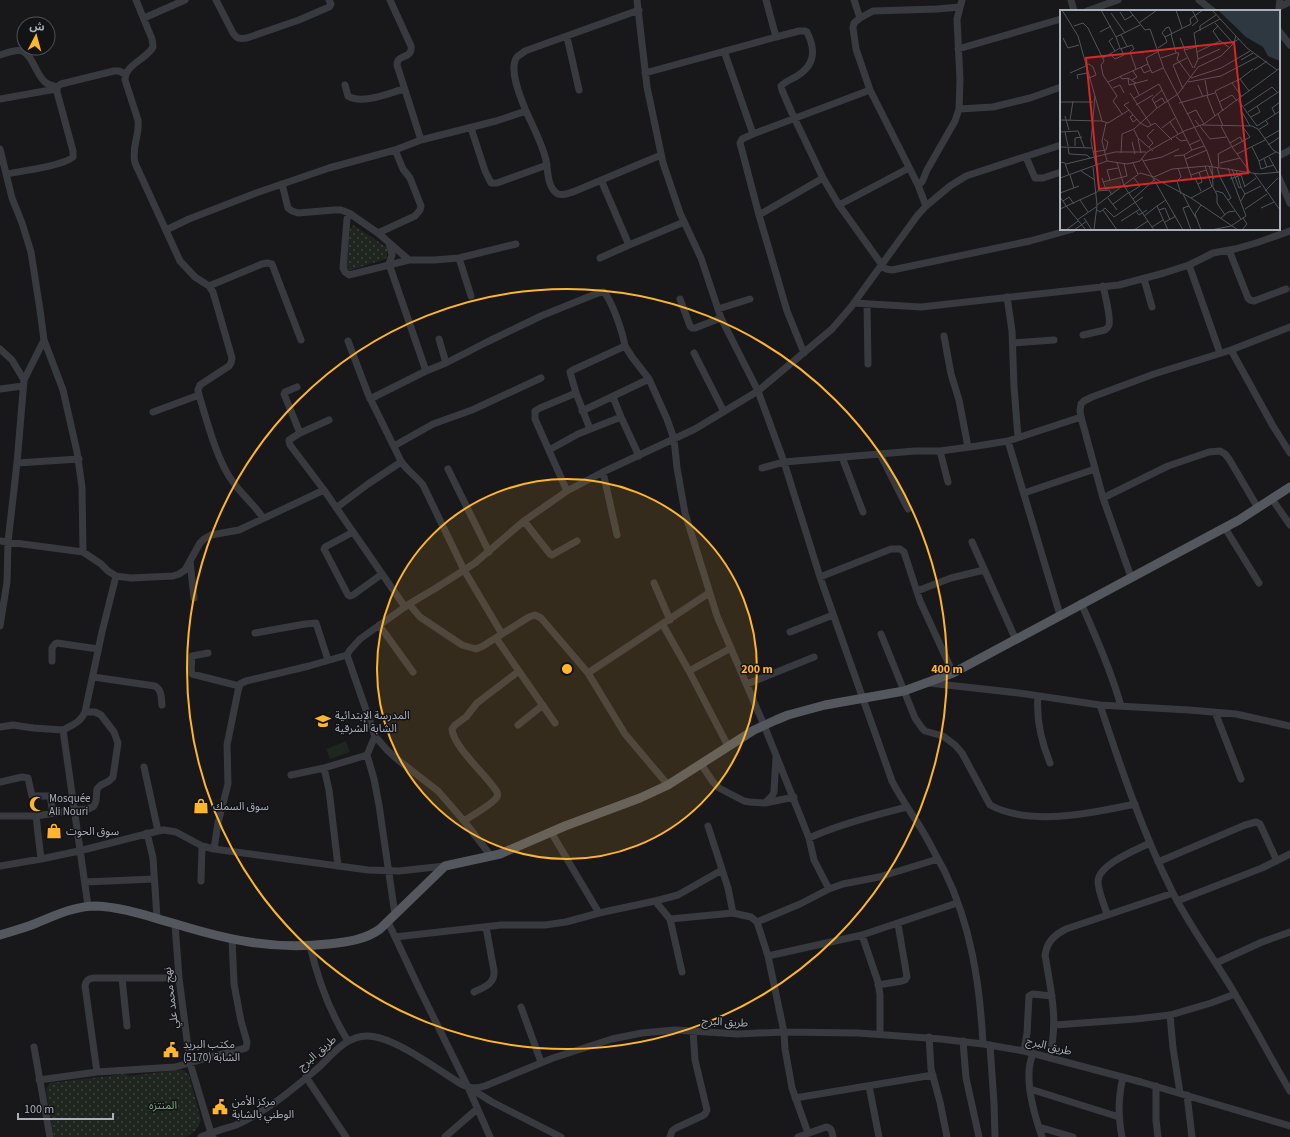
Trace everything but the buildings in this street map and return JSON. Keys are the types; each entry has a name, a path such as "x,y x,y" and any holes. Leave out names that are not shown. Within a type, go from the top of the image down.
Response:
{"main road":[{"path":"0,935 28,926 57,914 88,906 118,909 157,918 232,939 273,945 310,946 363,938 372,934 388,922 444,866 506,852 551,832 628,803 668,785 728,746 764,725 800,712 830,704 904,691 953,673 1016,640 1081,603 1225,528 1290,487"}],"street":[{"path":"136,0 152,39 153,47 146,56 127,70 125,74 125,80 139,126 139,132 133,150 135,163 180,261 195,277 209,286 213,292 232,358 229,366 200,385 198,390 199,395 219,457 226,472 256,507 263,518"},
{"path":"144,18 185,0"},
{"path":"216,0 236,38 242,39 299,20 329,7 331,4 329,0"},
{"path":"390,0 411,46 408,55 399,59 397,62 404,89 421,140"},
{"path":"637,0 649,99 661,155 676,203 701,258 721,318 758,391 784,462 833,615 892,781 897,792 918,823 938,859 958,903 977,977 994,1103 995,1137"},
{"path":"766,0 776,37"},
{"path":"854,0 860,18"},
{"path":"1071,0 1074,10"},
{"path":"1094,10 1109,8 1118,0"},
{"path":"1200,0 1212,10"},
{"path":"1273,0 1278,6 1289,1"},
{"path":"918,185 922,182 927,170 955,121 959,109 960,80 957,19 961,3 937,9 873,11 854,23 853,36 856,49 870,90 918,185 926,206"},
{"path":"638,10 525,51 517,57 514,66 515,80 543,153 549,181 553,189 558,194 565,195 661,155"},
{"path":"958,49 1060,19"},
{"path":"645,73 776,37 802,31 807,32 810,38 812,55 811,62 808,67 781,86 823,178 839,205 886,269 892,270 1040,239 1070,230"},
{"path":"1280,32 1290,45"},
{"path":"567,37 579,90"},
{"path":"0,55 16,51 22,52 30,59 46,83 57,88"},
{"path":"724,51 753,134"},
{"path":"0,99 57,88 61,84 114,71 119,71 125,74"},
{"path":"345,85 348,96 357,100 367,99 404,89"},
{"path":"959,109 993,107 1030,98 1060,87"},
{"path":"6,174 58,164 74,157 57,88"},
{"path":"804,353 787,311 740,143 742,139 753,134 870,90"},
{"path":"166,230 189,219 328,168 395,150 421,140 471,128 526,111"},
{"path":"471,128 488,178 491,182 497,183 546,165"},
{"path":"214,849 218,823 228,784 227,746 239,686 243,682 347,655 360,639 407,606 464,570 489,552 524,521 567,491 603,472 695,429 758,391 832,329 854,303 917,216 926,206 950,186 966,176 1060,146"},
{"path":"0,149 12,198 22,223 33,260 44,340 63,390 79,459 82,487 83,552"},
{"path":"378,233 415,216 420,210 410,178 403,169 395,150"},
{"path":"1280,155 1290,150"},
{"path":"1026,157 1035,178 1043,178 1060,172"},
{"path":"839,205 909,168"},
{"path":"759,215 823,178"},
{"path":"601,180 629,245"},
{"path":"1280,180 1290,203"},
{"path":"282,184 288,208 292,211 298,213 341,210 378,233 409,260"},
{"path":"348,213 346,219 343,265 345,272 352,275 389,264 409,260 459,258 516,244"},
{"path":"600,258 684,222"},
{"path":"854,303 921,306 1119,285 1189,265 1213,253 1256,243 1290,231"},
{"path":"390,243 392,255 389,264 426,371"},
{"path":"1229,250 1250,300 1254,301 1286,289"},
{"path":"459,258 471,296"},
{"path":"209,286 269,262 272,264 301,340"},
{"path":"1189,265 1220,353"},
{"path":"1144,278 1152,307"},
{"path":"1083,335 1108,328 1107,303 1103,286"},
{"path":"370,399 541,316 602,292 606,294 622,333 625,346 649,379 674,439 677,468 685,513 709,593 717,616 794,797 809,838 814,860 829,889"},
{"path":"1007,297 1013,343 1014,387 1018,437"},
{"path":"718,309 750,299"},
{"path":"680,300 692,328 721,318"},
{"path":"867,304 868,364"},
{"path":"1131,577 1103,498 1081,417 1081,404 1084,400 1154,374 1231,350 1290,327"},
{"path":"944,336 951,374 959,400 968,446"},
{"path":"438,339 446,363"},
{"path":"0,626 8,582 4,542 17,463 24,383 44,340"},
{"path":"1013,343 1054,340"},
{"path":"348,341 370,399 401,462 423,485 464,570 499,636 520,672 555,723"},
{"path":"590,429 576,393 570,372 625,346"},
{"path":"0,349 12,360 24,383"},
{"path":"1231,350 1273,426 1290,453"},
{"path":"694,353 724,412"},
{"path":"394,446 433,424 472,410 540,378"},
{"path":"582,410 613,397 649,379"},
{"path":"0,389 24,383"},
{"path":"297,387 285,392 284,394 300,433"},
{"path":"567,491 535,419 535,411 576,393"},
{"path":"153,412 199,395"},
{"path":"613,397 639,456"},
{"path":"549,450 578,434 621,417"},
{"path":"762,468 784,462 915,451 940,451 1008,440 1081,417"},
{"path":"329,420 291,438 289,443 324,490 382,574 407,606 420,617 462,645 476,649 529,617 535,616 541,618 588,673 625,734 668,785"},
{"path":"1008,440 1060,615"},
{"path":"940,451 948,482"},
{"path":"1103,498 1168,466 1209,452 1220,451 1229,459 1258,508"},
{"path":"880,454 908,509"},
{"path":"842,457 863,512"},
{"path":"17,463 79,459"},
{"path":"336,508 401,462"},
{"path":"1024,493 1095,469"},
{"path":"448,470 489,552"},
{"path":"603,472 617,535"},
{"path":"4,542 83,552 116,576 131,578 173,576 185,570 200,543 211,535 239,530 324,490"},
{"path":"1272,499 1290,525"},
{"path":"524,521 552,555 577,541"},
{"path":"1225,528 1259,583"},
{"path":"353,532 325,547 324,549 348,595 353,595 382,574"},
{"path":"972,542 1016,640"},
{"path":"820,577 891,549 900,549 904,552 920,601 953,673"},
{"path":"190,561 194,598"},
{"path":"917,591 951,578 984,570"},
{"path":"0,727 13,725 63,730 83,717 116,576"},
{"path":"654,583 670,620"},
{"path":"588,673 663,625 709,593"},
{"path":"1081,603 1110,671 1121,706"},
{"path":"790,632 833,615"},
{"path":"255,633 305,624 316,624 328,660"},
{"path":"379,625 413,672"},
{"path":"663,625 728,746"},
{"path":"881,634 912,713 925,731 943,736 955,745 962,754 988,802 997,808 1015,814 1040,817 1080,814 1135,804"},
{"path":"52,661 52,648 53,645 57,643 98,649"},
{"path":"689,671 731,648"},
{"path":"208,654 192,656 192,674 239,686"},
{"path":"347,655 375,736 398,760 438,790 491,856"},
{"path":"747,684 814,657"},
{"path":"464,821 497,798 498,795 495,788 456,741 452,729 466,717 477,703 520,672"},
{"path":"93,677 155,686 159,688 162,705"},
{"path":"929,683 1100,704 1236,714 1290,727"},
{"path":"1038,696 1037,715 1040,733 1050,763"},
{"path":"1100,704 1125,778 1150,843 1173,893 1193,929 1235,994 1290,1091"},
{"path":"518,725 543,705"},
{"path":"0,816 36,816 88,809 94,806 97,789 101,785 109,782 113,777 118,743 114,732 101,715 95,712 85,712"},
{"path":"1215,712 1241,779"},
{"path":"63,730 73,810 88,906"},
{"path":"375,736 367,755 374,779 379,805 395,914"},
{"path":"765,803 774,792 776,753"},
{"path":"291,775 324,768 367,755"},
{"path":"701,764 713,782 720,788 744,800 765,803 794,797"},
{"path":"144,767 158,831"},
{"path":"324,768 329,790 338,866"},
{"path":"0,782 22,777 28,778 32,796 50,796 53,813"},
{"path":"809,838 855,820 907,807"},
{"path":"36,816 41,859"},
{"path":"1158,862 1245,825 1256,822 1260,824 1277,861"},
{"path":"708,826 728,888 733,913"},
{"path":"0,866 80,851 147,833 164,830 176,832 202,846 214,849 368,870 389,871 444,866"},
{"path":"551,832 599,913"},
{"path":"147,833 153,858 157,918"},
{"path":"1108,914 1099,887 1098,881 1100,875 1110,864 1150,843"},
{"path":"201,881 202,846"},
{"path":"1177,901 1262,868 1290,854"},
{"path":"757,922 843,884 879,877 938,859"},
{"path":"395,937 509,925 552,924 577,920 599,913 655,902 681,893 722,870"},
{"path":"85,882 154,879"},
{"path":"1049,1058 1054,1037 1054,1025 1052,996 1045,955 1046,948 1050,940 1066,928 1173,893"},
{"path":"655,902 670,919 682,972"},
{"path":"768,956 862,935 958,903"},
{"path":"670,919 733,913 751,917 757,922 768,956 784,1032 786,1058 792,1088 808,1133"},
{"path":"388,922 468,1087 490,1137"},
{"name":"نهج محمد علي","path":"175,924 179,978 190,1063 212,1135"},
{"path":"878,985 906,980 907,976 898,924"},
{"path":"474,992 489,984 494,978 486,927"},
{"path":"1216,963 1262,942 1290,932"},
{"path":"862,935 880,995 880,1034"},
{"path":"39,1080 97,1072 163,1069 182,1066 243,1049 247,1046 234,984 232,939"},
{"path":"310,946 325,998 348,1041"},
{"path":"97,1072 86,982 91,978 179,978"},
{"path":"122,978 127,1026"},
{"path":"1024,1051 1027,1032 1028,996 1033,994 1052,996"},
{"path":"1054,1025 1170,1015 1211,1004 1235,994"},
{"path":"521,1007 541,1062"},
{"path":"1170,1015 1178,1080 1183,1094 1192,1137"},
{"name":"طريق البرج","path":"201,1137 212,1135 236,1124 272,1104 348,1041 360,1036 384,1039 416,1056 456,1081 468,1087 477,1088 541,1062 605,1041 631,1034 668,1031 738,1034 840,1032 929,1037 986,1044 1033,1053 1123,1077 1290,1126"},
{"path":"670,1137 672,1131 676,1128 702,1116 707,1110 695,1060 693,1031"},
{"path":"929,1037 930,1062 947,1137"},
{"path":"963,1041 966,1078 979,1137"},
{"path":"34,1047 50,1137"},
{"path":"1033,1053 1029,1071 1030,1089 1042,1137"},
{"path":"795,1098 933,1075"},
{"path":"306,1077 346,1137"},
{"path":"1122,1137 1119,1117 1119,1099 1123,1077"},
{"path":"1170,1090 1178,1080"},
{"path":"869,1086 879,1137"},
{"path":"1156,1086 1156,1120 1158,1137"},
{"path":"468,1087 492,1102 561,1137"},
{"path":"1030,1089 1119,1117"},
{"path":"445,1137 477,1109"},
{"path":"798,1137 822,1127 828,1127 832,1131 833,1137"},
{"path":"1039,1127 1073,1137"}],"green space":[{"path":"353,225 387,248 387,257 385,259 351,270 347,269 350,229"},
{"path":"346,741 350,752 330,759 326,749"},
{"name":"المنتزه","path":"179,1070 185,1071 189,1075 201,1120 196,1130 186,1137 54,1137 46,1089 50,1083 125,1074 129,1076"}],"place":[{"name":"المدرسة الإبتدائية الشابة الشرقية","path":"323,721"},
{"name":"Mosquée Ali Nouri","path":"37,804"},
{"name":"سوق السمك","path":"201,806"},
{"name":"سوق الحوت","path":"54,831"},
{"name":"مكتب البريد الشابة (5170)","path":"171,1050"},
{"name":"مركز الأمن الوطني بالشابة","path":"220,1107"}]}
